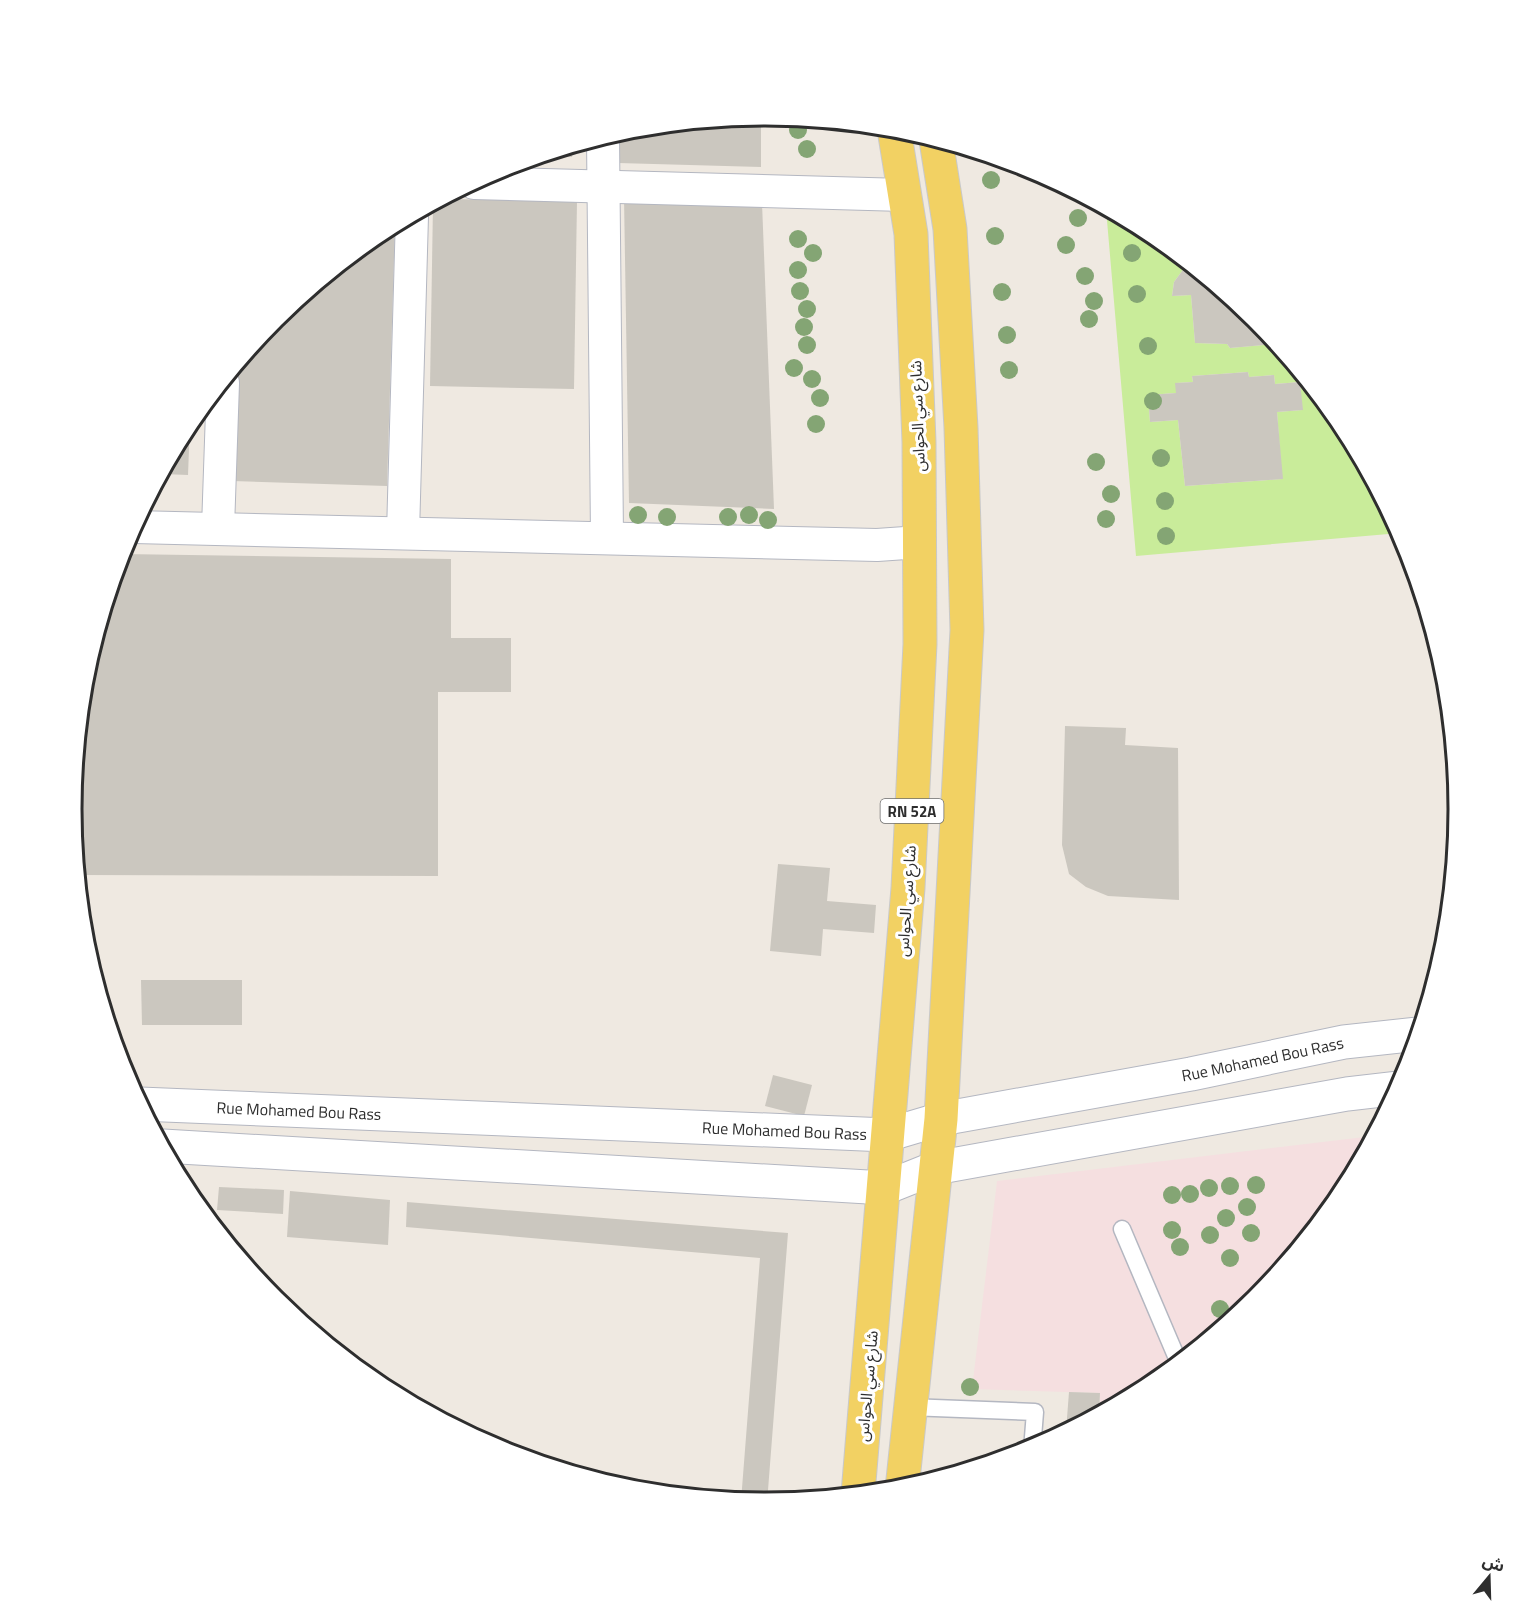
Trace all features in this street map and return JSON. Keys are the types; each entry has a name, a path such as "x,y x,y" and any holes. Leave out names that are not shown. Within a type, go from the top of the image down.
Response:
{"main road":[{"name":"شارع سي الحواس","path":"859,1486 908,888 921,644 911,234 896,139"},
{"name":"RN 52A","path":"903,1478 941,1119 967,630 961,428 950,229 937,149"}],"street":[{"path":"603,147 607,537"},
{"path":"492,184 904,195"},
{"path":"403,533 412,226"},
{"path":"218,528 223,396"},
{"path":"144,527 877,545 920,542"},
{"name":"Rue Mohamed Bou Rass","path":"149,1104 887,1135 941,1119 1191,1074 1344,1042 1410,1035"},
{"path":"172,1146 885,1188 936,1168 1347,1094 1389,1089"}],"lane":[{"path":"1122,1228 1176,1355"},
{"path":"909,1407 1035,1412 1033,1438"}],"shaded area":[{"path":"1365,1137 1333,1189 1307,1225 1279,1260 1248,1292 1216,1323 1181,1351 1099,1405 1100,1393 972,1389 997,1181"}],"green space":[{"path":"1107,218 1183,270 1174,282 1172,296 1191,295 1195,343 1227,344 1230,348 1263,345 1263,343 1298,382 1275,384 1274,375 1249,377 1248,372 1192,376 1193,382 1176,383 1176,393 1148,395 1150,422 1178,420 1185,486 1282,479 1277,412 1302,410 1300,386 1357,468 1390,534 1136,556"}],"building":[{"path":"761,126 761,167 618,163 617,143 676,132"},
{"path":"624,197 762,203 774,509 629,503"},
{"path":"459,199 577,201 574,389 430,386 433,213"},
{"path":"395,237 387,486 232,481 236,380 252,359 315,296"},
{"path":"1183,270 1216,296 1264,345 1230,348 1227,344 1195,343 1191,295 1172,296 1174,282"},
{"path":"1248,372 1249,377 1274,375 1275,384 1298,382 1300,386 1303,410 1277,412 1283,479 1185,486 1178,420 1150,422 1148,395 1176,393 1175,383 1193,382 1192,376"},
{"path":"189,444 188,475 171,474"},
{"path":"132,554 451,559 451,638 511,638 511,692 438,692 438,876 86,875 82,810 88,720 106,633"},
{"path":"1065,726 1126,728 1125,745 1178,748 1179,900 1108,896 1086,887 1069,874 1062,845"},
{"path":"778,864 830,868 827,901 876,905 874,933 823,929 821,956 770,951"},
{"path":"141,980 242,980 242,1025 142,1025"},
{"path":"773,1075 812,1085 804,1116 765,1106"},
{"path":"219,1187 284,1190 283,1214 217,1210"},
{"path":"290,1191 390,1200 388,1245 287,1237"},
{"path":"407,1202 788,1233 768,1492 742,1491 760,1258 406,1227"},
{"path":"1069,1392 1100,1393 1099,1405 1067,1423"}]}
